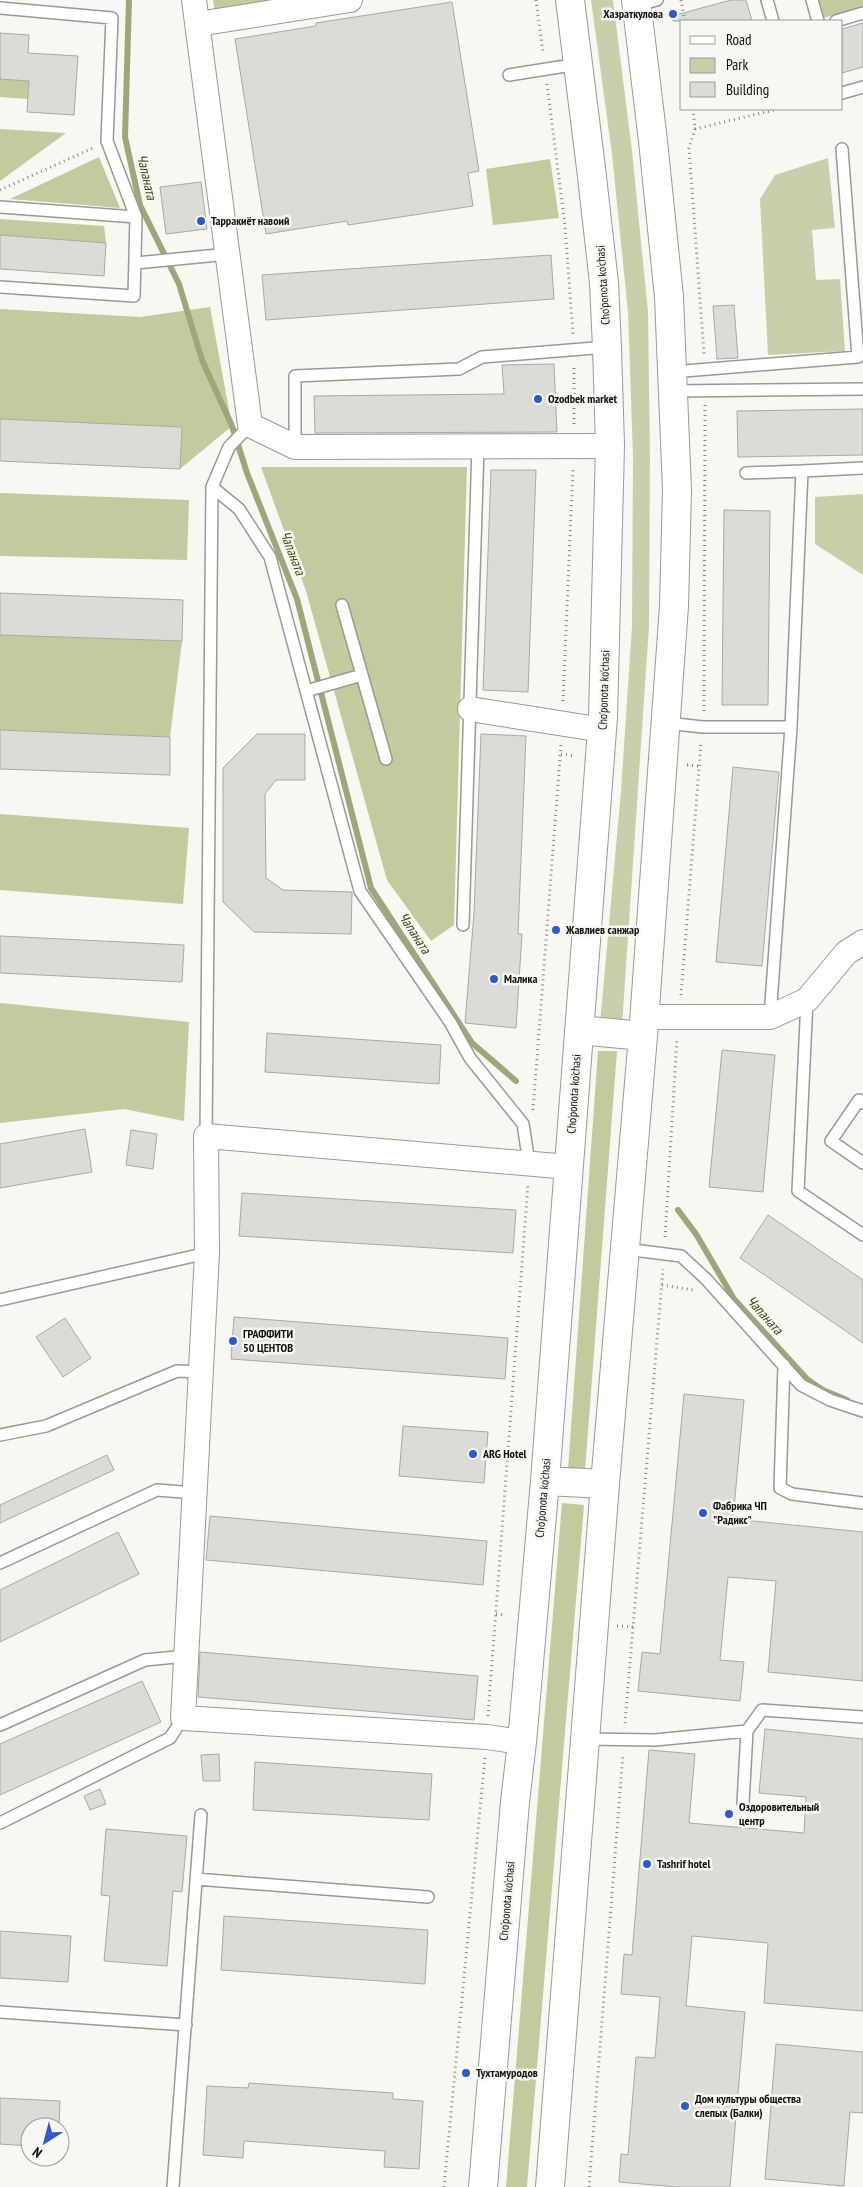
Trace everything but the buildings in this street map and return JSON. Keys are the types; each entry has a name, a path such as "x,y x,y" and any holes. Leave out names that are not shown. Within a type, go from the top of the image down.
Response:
{"main road":[{"name":"Cho'ponota ko'chasi","path":"483,2187 513,1822 545,1481 603,730 610,446 607,347 604,283 570,0"},
{"path":"550,2187 605,1484 644,1026 674,606 677,490 668,287 643,2"},
{"path":"579,1030 644,1026"},
{"path":"545,1481 605,1484"}],"street":[{"path":"194,0 250,425 295,447 610,446"},
{"path":"198,24 350,0"},
{"path":"470,709 603,730"},
{"path":"644,1026 679,1018 770,1017 807,1000 846,953 863,942"},
{"path":"522,1742 487,1737 183,1718 207,1253 206,1136 569,1166"}],"lane":[{"path":"768,0 773,20"},
{"path":"812,0 818,20"},
{"path":"0,8 112,18 107,141 136,217 134,296 0,287"},
{"path":"839,20 863,13"},
{"path":"509,75 578,64"},
{"path":"843,93 863,88"},
{"path":"672,381 705,369 861,357 842,149"},
{"path":"0,207 136,217"},
{"path":"136,263 156,263 228,254"},
{"path":"295,447 295,376 459,369 482,357 607,347"},
{"path":"672,381 705,390 863,389"},
{"path":"206,1136 212,487 229,447 250,425"},
{"path":"463,925 478,447"},
{"path":"746,473 863,468"},
{"path":"770,1017 791,727 802,471"},
{"path":"212,487 239,509 270,557 308,690 360,891 450,1022 470,1058 523,1124 529,1163"},
{"path":"342,605 386,759"},
{"path":"308,690 362,675"},
{"path":"666,723 704,727 791,727"},
{"path":"807,1000 798,1191 863,1235"},
{"path":"863,1103 859,1100 831,1142 863,1163"},
{"path":"625,1249 664,1252 681,1256 706,1279 801,1385 830,1400 863,1411"},
{"path":"0,1300 207,1253"},
{"path":"784,1365 780,1488 792,1494 863,1503"},
{"path":"0,1435 46,1426 177,1371 202,1372"},
{"path":"0,1564 156,1490 195,1493"},
{"path":"0,1725 145,1660 186,1656"},
{"path":"743,1803 747,1731 762,1710 863,1717"},
{"path":"0,1823 170,1738 183,1718"},
{"path":"586,1739 655,1740 747,1731"},
{"path":"173,2187 201,1815"},
{"path":"196,1879 428,1898"},
{"path":"0,2012 186,2025"}],"path":[{"path":"533,1114 561,754 574,447 575,350 565,226 536,0"},
{"path":"681,0 685,20"},
{"path":"693,110 695,129 689,148 705,369"},
{"path":"695,129 774,110"},
{"path":"0,190 107,141"},
{"path":"589,2187 664,1252 698,766 704,727 705,390"},
{"path":"561,754 575,756"},
{"path":"687,765 698,766"},
{"path":"444,2187 487,1737 529,1163"},
{"path":"496,1614 505,1615"},
{"path":"617,1626 634,1627"}],"green space":[{"path":"213,0 285,0 215,13"},
{"path":"591,0 613,0 632,151 648,312 650,457 649,626 622,1026 600,1024 621,791 632,626 633,457 628,312 612,154"},
{"path":"818,0 863,0 863,7 823,18"},
{"path":"0,79 29,81 28,99 0,97"},
{"path":"0,129 66,133 0,181"},
{"path":"99,157 120,208 10,199"},
{"path":"828,158 835,228 812,230 816,280 840,279 845,351 768,355 760,199 775,175"},
{"path":"550,159 559,218 493,225 486,169"},
{"path":"0,219 104,226 106,243 0,235"},
{"path":"210,307 232,426 180,469 182,427 0,419 0,309 140,317"},
{"path":"261,467 467,467 454,925 431,941 387,880 306,591"},
{"path":"0,493 189,500 187,560 0,556"},
{"path":"863,494 863,575 815,544 815,497"},
{"path":"0,635 182,641 170,737 0,730"},
{"path":"0,814 189,828 183,904 0,890"},
{"path":"0,1003 189,1022 184,1121 124,1109 0,1123"},
{"path":"598,1051 617,1051 585,1471 568,1470"},
{"path":"562,1503 584,1505 527,2187 506,2187"}],"waterway":[{"name":"Чапаната","path":"129,0 125,137 140,205 179,284 202,360 232,426 247,473 297,599 371,888 472,1043 516,1081"},
{"name":"Чапаната","path":"678,1210 696,1234 734,1299 808,1380 823,1390 847,1400"}],"place":[{"name":"Хазраткулова","path":"673,14"},
{"name":"Тарракиёт навоий","path":"201,221"},
{"name":"Ozodbek market","path":"538,399"},
{"name":"Жавлиев санжар","path":"556,930"},
{"name":"Малика","path":"494,979"},
{"name":"ГРАФФИТИ 50 ЦЕНТОВ","path":"233,1341"},
{"name":"ARG Hotel","path":"473,1454"},
{"name":"Фабрика ЧП \"Радикс\"","path":"703,1513"},
{"name":"Оздоровительный центр","path":"729,1814"},
{"name":"Tashrif hotel","path":"647,1864"},
{"name":"Тухтамуродов","path":"466,2073"},
{"name":"Дом культуры общества слепых (Балки)","path":"685,2106"}]}
